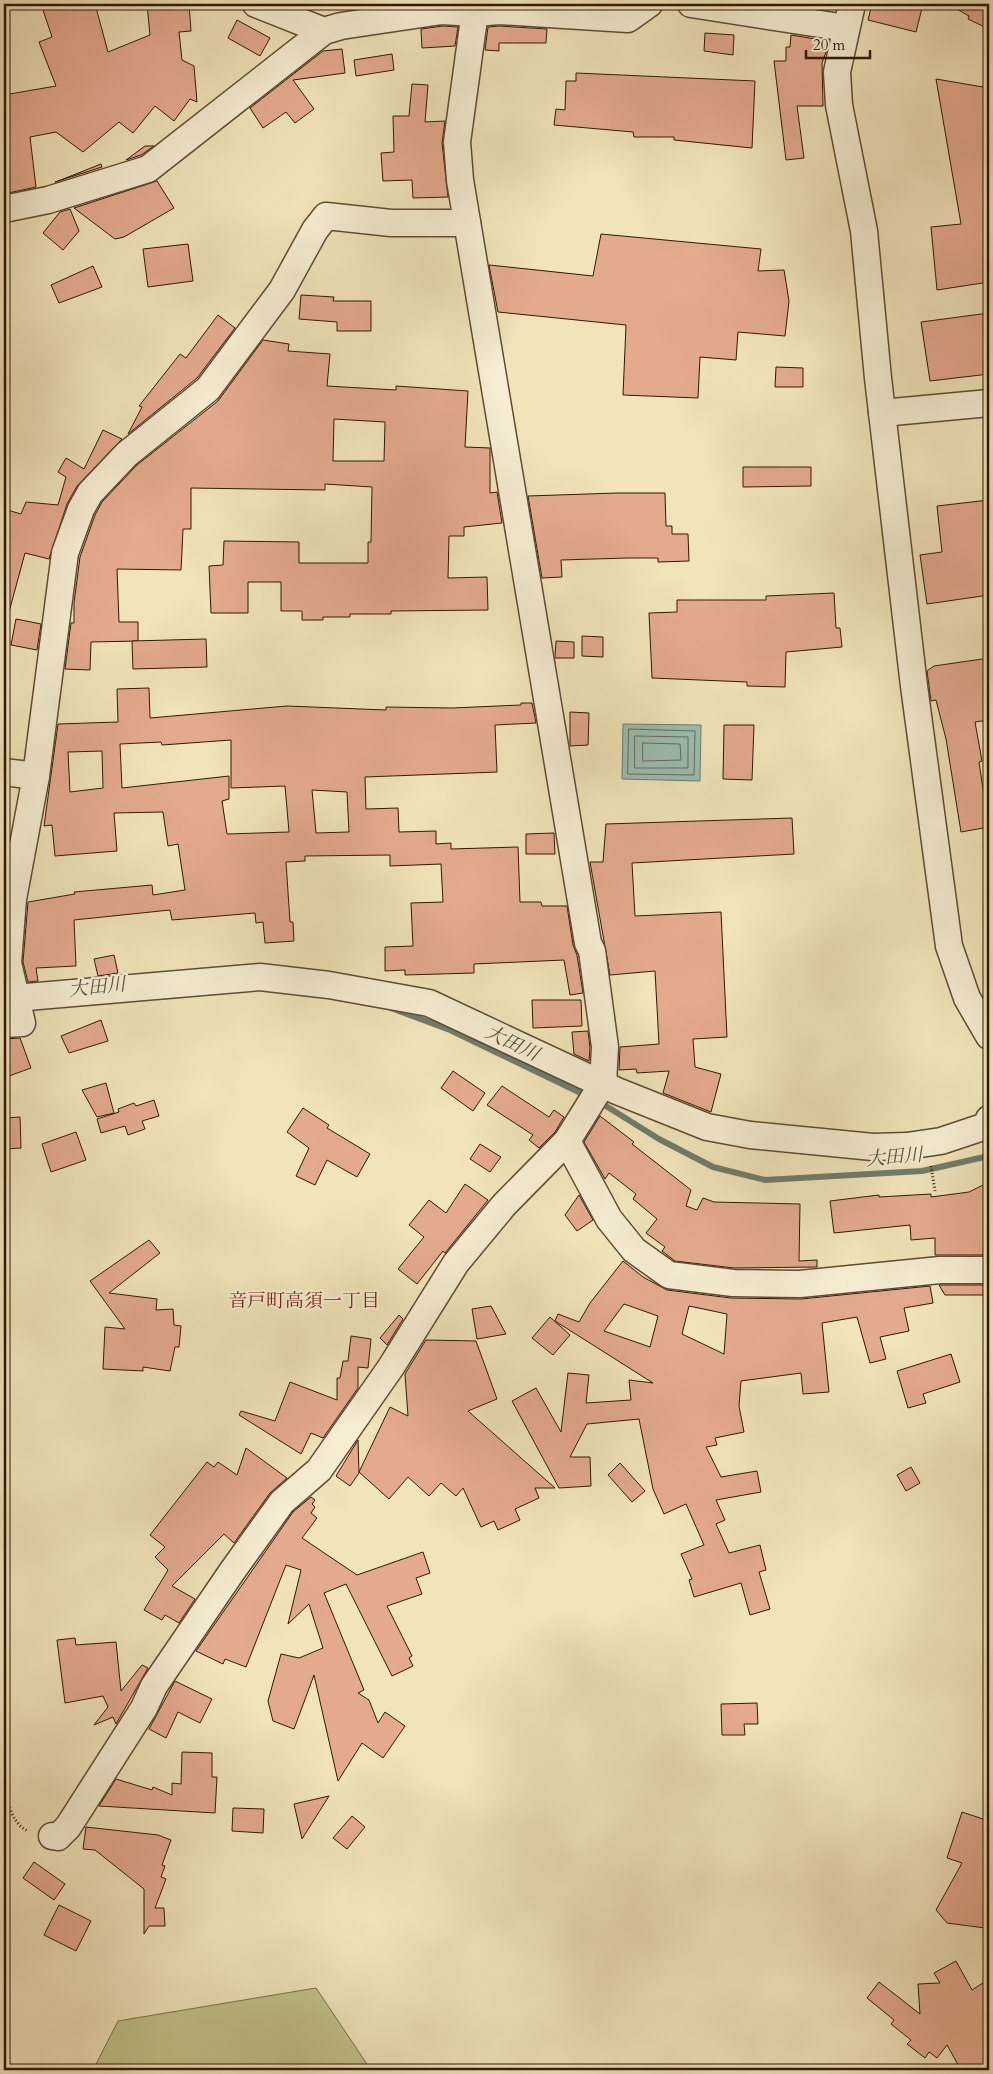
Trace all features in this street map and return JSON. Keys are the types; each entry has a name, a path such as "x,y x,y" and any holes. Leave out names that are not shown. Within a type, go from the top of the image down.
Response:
{"street":[{"path":"256,4 324,31"},
{"path":"4,209 48,200 148,169 324,31 341,26 442,11 476,9 628,19 649,4"},
{"path":"691,4 849,16 837,72 839,105 864,231 882,413 914,686 949,946 967,998 989,1036"},
{"path":"52,1836 58,1836 68,1827 144,1708 154,1686 233,1570 282,1502 319,1470 391,1367 456,1263 504,1205 566,1141 603,1083 605,1047 592,951 588,944 460,180 457,142 476,9"},
{"path":"4,1024 22,1023 8,964 11,918 36,776 65,554 81,509 90,493 127,454 195,401 200,393 208,389 282,290 315,230 326,216 391,223 467,223"},
{"path":"882,413 989,403"},
{"path":"4,772 36,776"},
{"path":"15,998 260,977 329,984 429,1003 617,1091 707,1127 750,1135 874,1147 907,1146 941,1141 986,1126 989,1119"},
{"path":"566,1141 609,1219 634,1250 669,1275 733,1283 800,1284 940,1270 989,1270"}],"path":[{"path":"4,1791 10,1812 24,1829 52,1836"}],"green space":[{"path":"316,1988 371,2070 93,2070 118,2021"}],"water":[{"path":"623,724 701,725 700,781 622,779"}],"building":[{"path":"41,4 95,4 108,52 150,35 147,4 189,4 191,31 179,32 182,60 194,66 197,102 190,99 174,121 155,106 133,133 119,122 83,152 56,132 30,137 36,187 4,194 4,95 56,86 39,42 52,37"},
{"path":"793,4 833,4 829,10"},
{"path":"872,4 923,4 916,32 868,20"},
{"path":"948,4 989,4 989,29 968,19 969,16"},
{"path":"237,20 270,38 260,56 228,38"},
{"path":"443,26 458,27 455,46 422,48 421,29"},
{"path":"488,27 547,29 546,43 499,43 499,51 485,50"},
{"path":"705,33 734,35 733,55 704,51"},
{"path":"791,35 822,40 822,46 826,46 826,52 822,63 823,106 797,106 804,158 786,160 774,61 786,61 786,47 790,47"},
{"path":"342,49 345,73 293,80 314,109 295,123 286,112 263,128 250,108 323,51"},
{"path":"392,54 394,70 356,76 354,60"},
{"path":"576,73 755,81 752,148 674,140 674,137 634,137 633,132 554,125 556,109 565,110 566,81 576,81"},
{"path":"936,79 989,88 989,282 937,290 931,227 961,224"},
{"path":"412,84 428,85 425,122 445,121 442,143 448,197 413,198 412,180 383,181 381,153 394,152 393,116 409,116"},
{"path":"145,146 154,146 141,155 126,160"},
{"path":"101,164 102,167 55,182 58,181"},
{"path":"157,181 174,208 124,237 115,239 74,208"},
{"path":"70,209 79,231 63,250 43,233 60,212"},
{"path":"601,234 761,249 758,271 784,270 789,301 785,336 738,332 736,360 700,357 698,398 623,395 626,325 498,312 489,265 593,276"},
{"path":"188,244 193,281 148,287 143,249"},
{"path":"93,266 102,287 59,303 51,285"},
{"path":"301,295 334,297 333,301 371,301 371,331 337,331 337,322 299,319"},
{"path":"989,313 989,374 930,381 921,322"},
{"path":"218,315 235,328 197,378 128,434 142,407 139,406 180,354 186,358"},
{"path":"263,340 289,344 288,351 330,354 327,386 396,390 396,386 468,391 465,447 490,448 490,493 497,492 502,523 464,527 464,536 449,536 448,578 487,577 488,610 391,611 391,614 350,614 350,617 323,617 323,620 302,620 302,611 281,611 281,582 248,582 248,613 211,613 209,566 223,565 224,541 299,542 299,563 368,563 368,542 371,542 372,487 325,484 325,490 191,488 191,529 183,529 181,570 117,569 119,622 138,622 138,641 91,642 90,670 65,669 71,623 74,623 74,603 80,557 95,515 102,502 137,465 218,401","holes":["334,419 385,422 384,461 333,461"]},
{"path":"776,367 803,368 803,387 775,387"},
{"path":"103,430 122,439 77,486 67,504 49,559 25,553 9,612 4,612 4,509 21,514 26,502 58,505 66,477 58,472 66,458 84,469"},
{"path":"743,467 811,467 811,486 743,487"},
{"path":"665,493 666,526 672,526 672,534 688,534 689,561 658,562 658,558 561,560 562,577 542,578 528,496"},
{"path":"989,500 989,595 927,604 920,555 942,552 937,506"},
{"path":"834,593 836,628 840,628 842,647 786,652 785,687 747,686 747,682 652,678 649,613 677,612 677,600 766,600 766,596"},
{"path":"16,619 41,624 37,650 11,645"},
{"path":"582,636 603,637 603,657 582,656"},
{"path":"206,639 207,667 133,669 132,641"},
{"path":"556,641 574,642 574,658 555,658"},
{"path":"989,658 989,720 975,722 982,761 979,762 984,796 989,795 989,827 961,832 946,739 936,700 931,701 927,671 934,666"},
{"path":"149,688 150,718 287,706 386,710 386,707 452,708 532,703 536,723 495,725 497,772 365,777 366,809 398,808 399,832 436,831 436,844 451,843 451,849 518,847 520,902 541,902 542,906 567,906 583,993 570,995 564,960 474,964 474,973 405,975 405,970 385,971 385,947 413,946 411,903 443,902 441,864 390,866 390,855 305,856 305,861 286,862 290,922 293,922 294,941 265,943 263,922 256,923 255,913 172,920 170,910 74,920 76,966 36,968 38,981 28,982 23,962 28,902 75,894 74,892 152,885 153,895 185,890 178,844 168,846 163,812 114,813 117,851 55,856 52,825 44,826 58,724 118,722 117,689","holes":["231,740 231,788 285,786 289,832 227,834 222,801 229,799 229,776 122,788 120,744 161,742 162,745","102,751 103,788 70,792 68,752","312,790 347,792 349,832 316,833"]},
{"path":"570,712 589,713 588,745 570,746"},
{"path":"724,725 754,725 752,780 723,779"},
{"path":"792,818 794,854 632,863 635,916 721,912 727,1037 693,1039 695,1067 721,1074 711,1112 663,1093 669,1071 637,1073 636,1069 619,1070 620,1047 659,1044 655,971 610,975 590,862 603,862 606,824"},
{"path":"554,833 555,854 526,854 526,834"},
{"path":"114,955 118,973 98,976 94,959"},
{"path":"532,1000 581,1000 582,1026 533,1028"},
{"path":"101,1020 108,1041 69,1053 61,1036"},
{"path":"588,1031 589,1061 574,1054 572,1032"},
{"path":"20,1038 31,1068 9,1076 4,1062 4,1039"},
{"path":"453,1071 485,1093 473,1111 441,1088"},
{"path":"106,1083 114,1113 97,1117 82,1090"},
{"path":"502,1086 549,1117 554,1110 564,1117 555,1132 539,1148 529,1140 533,1135 487,1105"},
{"path":"154,1100 159,1116 142,1121 145,1129 128,1135 125,1126 101,1133 97,1119 119,1112 118,1109 134,1103 136,1106"},
{"path":"303,1108 329,1125 327,1128 370,1154 357,1177 327,1160 315,1185 296,1176 309,1148 287,1132"},
{"path":"600,1116 634,1142 632,1144 691,1190 686,1206 697,1210 703,1198 714,1202 800,1204 799,1261 817,1260 817,1267 734,1268 675,1261 662,1251 665,1247 646,1233 657,1219 633,1199 636,1194 609,1173 605,1179 584,1142"},
{"path":"20,1117 21,1148 4,1149 4,1118"},
{"path":"76,1132 86,1160 51,1172 42,1144"},
{"path":"480,1144 501,1157 490,1172 470,1159"},
{"path":"989,1182 989,1255 935,1255 935,1238 911,1240 910,1225 834,1233 830,1201 879,1195 879,1197 931,1194 931,1197 969,1192"},
{"path":"465,1184 488,1200 417,1284 398,1269 424,1237 409,1225 429,1200 446,1213"},
{"path":"579,1195 593,1220 577,1231 565,1215"},
{"path":"149,1240 160,1253 109,1293 157,1299 156,1310 173,1309 174,1325 181,1326 179,1347 175,1347 170,1371 143,1367 143,1371 103,1369 105,1327 125,1329 90,1281"},
{"path":"623,1261 643,1277 667,1290 731,1298 801,1299 930,1286 933,1303 904,1308 909,1331 880,1337 886,1359 870,1363 857,1317 822,1323 829,1392 803,1394 801,1373 741,1381 739,1406 744,1432 715,1438 717,1445 706,1447 721,1477 757,1471 761,1492 716,1500 725,1520 716,1524 729,1553 760,1545 766,1570 759,1572 770,1609 750,1615 741,1583 694,1597 689,1580 692,1579 681,1554 704,1545 686,1504 664,1514 653,1489 639,1419 587,1424 570,1457 590,1457 591,1486 559,1488 512,1401 536,1388 561,1432 568,1373 589,1375 586,1403 631,1400 629,1380 653,1383 555,1321 558,1314 579,1322 590,1303","holes":["624,1304 658,1316 650,1347 604,1331","689,1306 727,1314 724,1354 682,1334"]},
{"path":"939,1285 989,1285 989,1295 945,1295"},
{"path":"491,1306 506,1334 477,1339 472,1309"},
{"path":"399,1315 403,1319 387,1345 380,1338"},
{"path":"550,1317 570,1335 553,1355 532,1338"},
{"path":"351,1336 371,1339 368,1368 358,1367 358,1388 323,1438 311,1433 301,1454 239,1415 241,1411 275,1421 290,1382 337,1400 337,1378 340,1378 343,1361 348,1361"},
{"path":"426,1340 476,1341 497,1399 468,1411 555,1488 535,1488 539,1498 515,1509 520,1520 498,1530 494,1521 481,1527 463,1488 456,1496 441,1483 429,1496 408,1477 389,1499 359,1472 390,1407 408,1416 405,1374"},
{"path":"951,1354 960,1382 923,1394 926,1403 908,1408 897,1371"},
{"path":"358,1440 359,1473 350,1486 336,1476"},
{"path":"246,1448 287,1478 270,1493 234,1543 224,1534 172,1586 195,1599 179,1623 165,1615 162,1620 144,1610 168,1570 155,1557 165,1547 150,1535 207,1462 214,1467 218,1462 237,1475"},
{"path":"620,1463 645,1491 632,1502 608,1475"},
{"path":"911,1467 920,1483 906,1491 897,1475"},
{"path":"311,1497 315,1500 312,1504 315,1507 311,1513 317,1518 302,1538 357,1575 423,1552 430,1573 416,1578 422,1594 387,1606 412,1656 409,1658 413,1666 392,1676 346,1584 324,1593 364,1690 358,1693 369,1700 378,1723 385,1712 405,1726 383,1758 362,1743 338,1781 314,1675 294,1729 273,1721 268,1701 281,1654 299,1658 323,1648 309,1604 288,1624 301,1570 286,1565 246,1667 225,1659 223,1664 196,1651 293,1512"},
{"path":"75,1638 76,1645 116,1642 121,1691 142,1665 148,1668 116,1724 113,1717 94,1725 108,1707 103,1696 65,1703 57,1640"},
{"path":"175,1681 212,1699 200,1723 178,1712 166,1738 149,1729"},
{"path":"757,1703 758,1724 744,1724 745,1735 722,1735 721,1704"},
{"path":"182,1752 212,1753 212,1777 217,1777 215,1813 99,1806 116,1779 152,1790 153,1787 172,1795 172,1783 181,1784"},
{"path":"329,1796 302,1839 294,1804"},
{"path":"233,1808 264,1809 263,1833 232,1831"},
{"path":"962,1812 989,1821 989,1900 985,1928 947,1923 936,1910 962,1863 947,1858"},
{"path":"352,1816 365,1827 347,1849 333,1838"},
{"path":"86,1827 158,1835 171,1840 162,1865 165,1866 161,1877 166,1879 155,1908 164,1908 165,1926 149,1926 144,1934 144,1889 95,1850 83,1849"},
{"path":"34,1862 65,1884 54,1900 23,1878"},
{"path":"59,1905 91,1921 76,1951 44,1935"},
{"path":"956,1961 972,1990 989,1979 989,2008 983,2012 989,2022 989,2070 961,2070 947,2045 937,2058 929,2052 925,2058 907,2044 911,2040 891,2024 894,2020 867,1998 879,1982 920,2014 918,1984 940,1983 934,1973"}],"waterway":[{"name":"大田川","path":"391,1008 450,1030 589,1097"},
{"name":"大田川","path":"598,1101 659,1139 713,1167 765,1180 922,1171 989,1156"}],"district":[{"name":"音戸町高須一丁目","path":"304,1301"}]}
